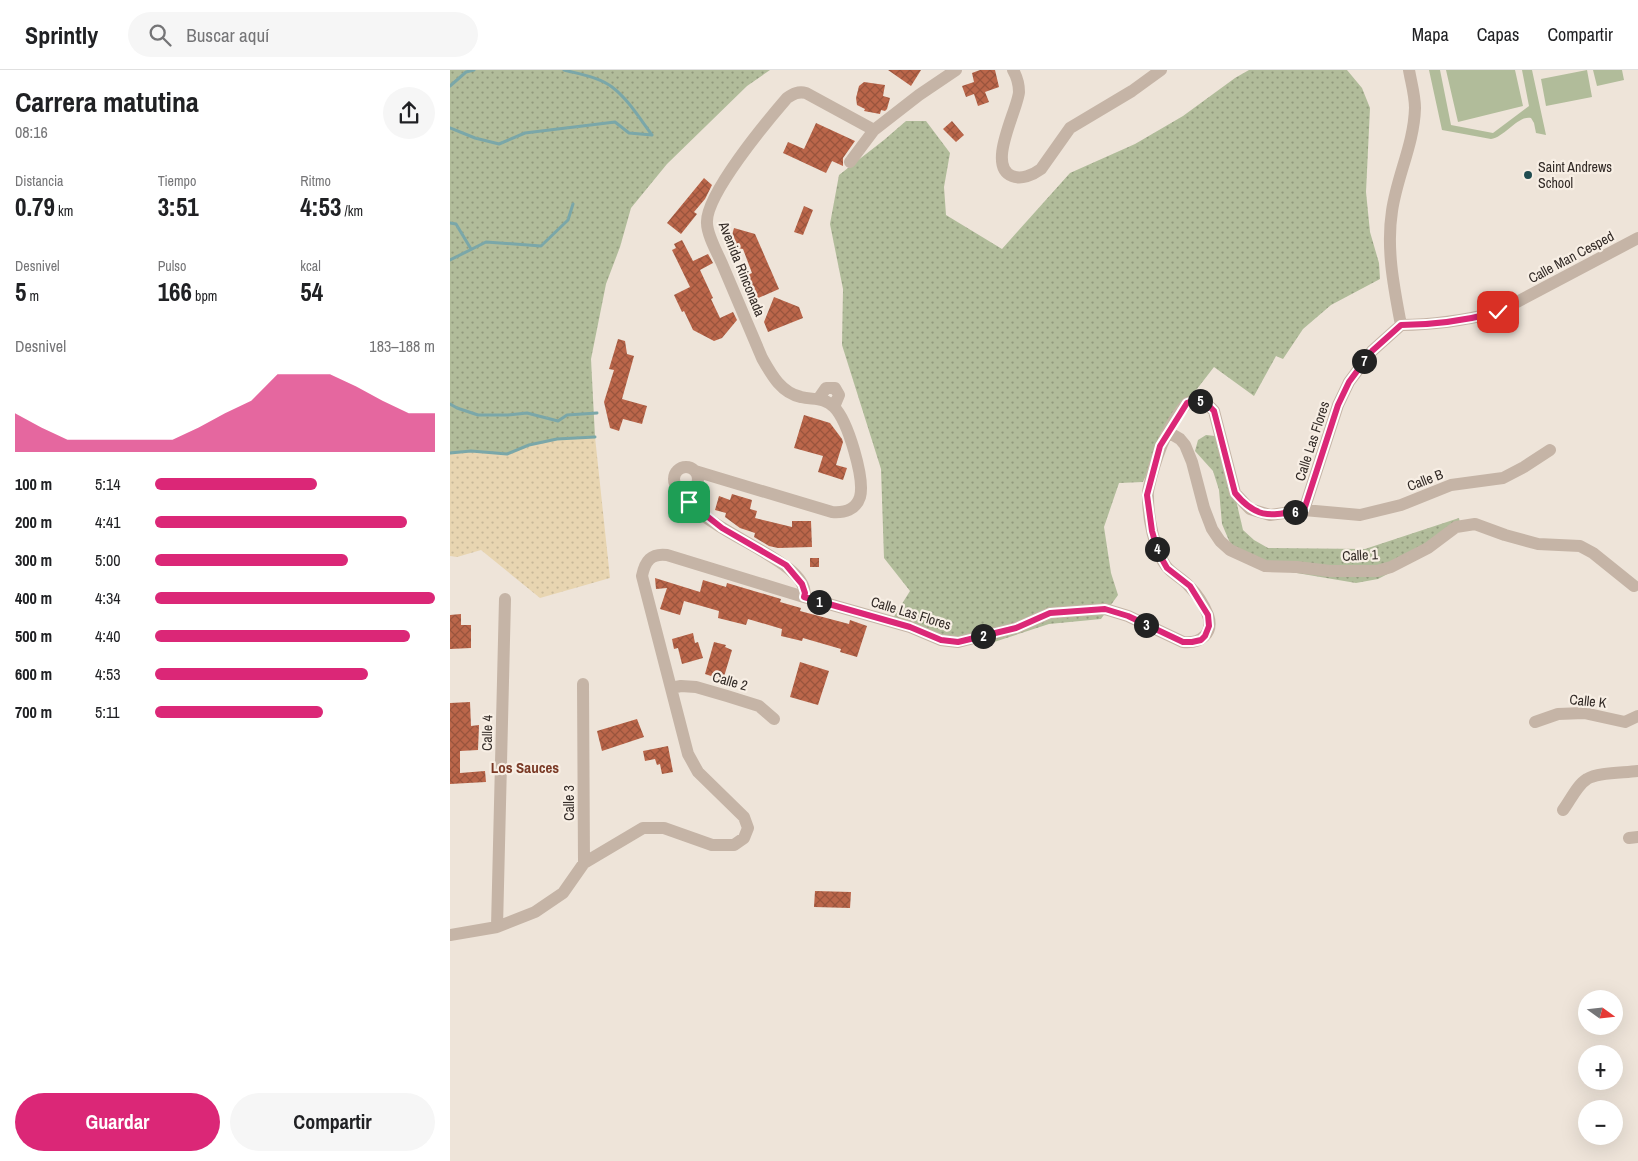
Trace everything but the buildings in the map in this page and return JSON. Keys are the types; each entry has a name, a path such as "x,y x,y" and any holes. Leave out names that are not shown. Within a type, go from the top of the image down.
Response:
{"street":[{"path":"850,162 874,130 919,95 956,70"},
{"path":"1013,70 1018,82 1019,94 1011,116 1002,155 1003,167 1008,175 1015,178 1034,174 1041,169 1070,128 1132,91 1161,70"},
{"path":"1401,325 1394,287 1390,228 1392,209 1410,145 1415,106 1409,70"},
{"name":"Avenida Rinconada","path":"804,597 805,593 802,584 786,565 722,528 693,506 687,498 696,482 840,513 850,510 859,499 860,482 854,447 845,425 834,407 839,395 834,388 826,388 819,398 802,398 780,386 769,372 706,224 715,196 751,141 787,98 794,93 806,93 874,130"},
{"name":"Calle Man Cesped","path":"1401,325 1423,325 1498,312 1638,238"},
{"name":"Calle Las Flores","path":"450,935 497,927 534,912 563,893 584,863 643,828 664,828 712,845 734,845 744,838 748,828 744,817 698,772 688,754 642,576 644,567 650,558 656,555 667,555 910,627 941,640 958,642 1016,628 1050,613 1105,609 1128,616 1183,642 1201,640 1209,626 1208,615 1190,586 1167,568 1158,552 1152,531 1147,495 1160,446 1168,432 1187,403 1197,400 1208,404 1214,411 1235,493 1242,502 1250,509 1270,515 1304,510 1338,405 1349,382 1372,351 1401,325"},
{"name":"Calle 1","path":"1168,432 1180,439 1185,445 1209,522 1220,541 1230,550 1265,566 1330,572 1378,571 1391,567 1428,548 1456,527 1475,524 1538,544 1580,546 1593,553 1634,586"},
{"name":"Calle B","path":"1304,510 1360,514 1401,506 1451,485 1502,478 1524,467 1550,450"},
{"name":"Calle 4","path":"497,927 505,599"},
{"name":"Calle 3","path":"583,684 584,863"},
{"name":"Calle 2","path":"671,688 681,686 696,687 727,696 759,706 774,719"},
{"name":"Calle K","path":"1535,722 1558,714 1584,713 1625,722 1638,716"},
{"path":"1563,810 1587,779 1596,776 1638,772"}],"green space":[{"path":"450,70 770,70 747,86 667,164 631,208 620,247 606,284 591,359 595,437 557,439 529,445 507,454 471,451 450,453"},
{"path":"1249,70 1347,70 1362,88 1370,108 1366,192 1370,232 1379,263 1380,279 1331,305 1303,329 1283,359 1276,356 1254,396 1214,367 1169,425 1143,482 1119,483 1104,527 1111,573 1118,595 1101,619 1049,624 991,643 947,644 890,623 910,591 884,558 881,469 842,345 843,289 830,224 839,175 906,121 926,121 950,153 944,187 946,215 1002,249 1070,173 1135,144 1183,116"},
{"path":"1429,70 1440,70 1451,125 1493,133 1529,106 1522,70 1532,70 1546,135 1536,133 1531,118 1521,120 1491,139 1442,130"},
{"path":"1446,70 1515,70 1523,106 1458,122"},
{"path":"1587,70 1592,97 1546,106 1541,79"},
{"path":"1593,70 1622,70 1624,80 1597,86"},
{"path":"1206,435 1215,436 1223,445 1243,530 1254,540 1268,548 1365,549 1459,518 1461,528 1430,552 1378,579 1356,583 1261,567 1230,543 1222,524 1219,490 1213,471 1195,451 1198,440"}],"sand":[{"path":"595,437 610,578 540,598 481,550 457,557 450,556 450,453 471,451 507,454 529,445 557,439"}],"waterway":[{"path":"450,86 466,72 474,70"},
{"path":"564,70 595,78 612,87 629,103 652,135"},
{"path":"450,128 475,138 499,144 525,133 615,122 629,133 652,135"},
{"path":"450,260 486,242 541,246 568,220 573,204"},
{"path":"450,223 456,224 471,249"},
{"path":"450,404 478,415 527,413 558,421 567,415 597,413"},
{"path":"450,453 471,451 507,454 529,445 557,439 595,437"}],"place":[{"name":"Saint Andrews School","path":"1528,175"}],"district":[{"name":"Los Sauces","path":"525,768"}],"route":[{"path":"689,502 722,528 786,565 804,587 804,597 910,627 941,640 958,642 1016,628 1050,613 1105,609 1128,616 1183,642 1197,641 1202,639 1208,630 1208,615 1190,586 1167,568 1158,552 1152,531 1147,495 1160,446 1184,406 1193,400 1197,400 1208,404 1214,411 1235,493 1250,509 1270,515 1304,510 1338,405 1349,382 1372,351 1401,325 1423,325 1498,312"}]}
